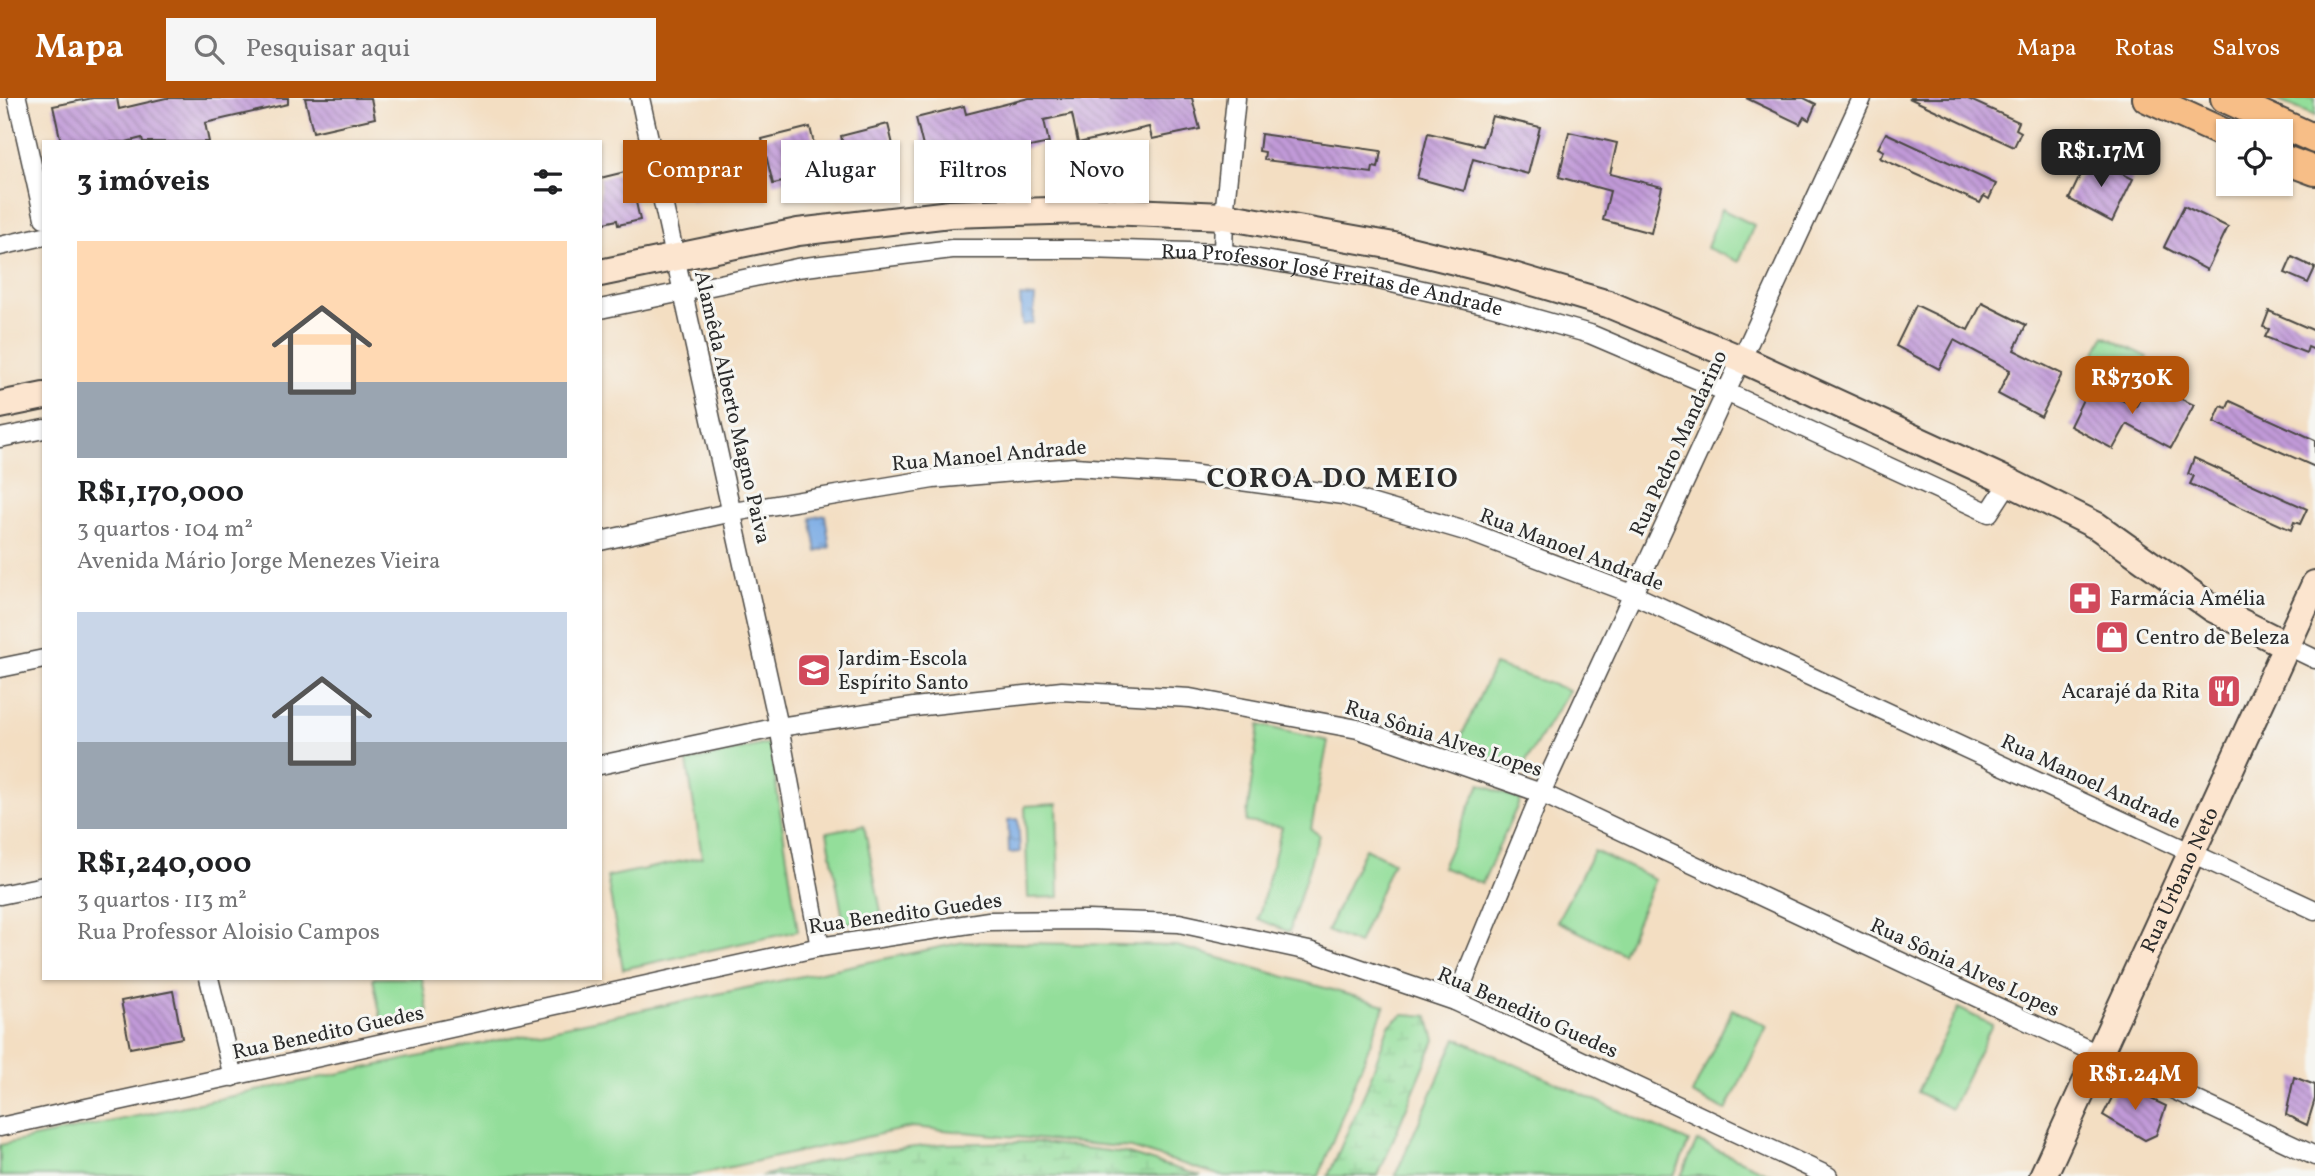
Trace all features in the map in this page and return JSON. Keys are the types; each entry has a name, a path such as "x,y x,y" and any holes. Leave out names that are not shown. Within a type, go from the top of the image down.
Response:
{"main road":[{"path":"2147,98 2216,130"},
{"path":"2225,98 2315,139"},
{"path":"2293,163 2315,171"}],"street":[{"path":"17,98 42,209"},
{"name":"Alamêda Alberto Magno Paiva","path":"640,98 779,727 820,947"},
{"path":"1223,253 1236,98"},
{"name":"Rua Pedro Mandarino","path":"1455,1000 1541,793 1862,98"},
{"name":"Rua Professor José Freitas de Andrade","path":"602,273 797,232 950,214 1085,210 1224,216 1394,246 1503,272 1608,304 1741,359 2009,482 2097,526 2212,608 2288,646"},
{"path":"0,246 42,236"},
{"name":"Rua Professor José Freitas de Andrade","path":"602,309 797,268 952,249 1223,253 1370,278 1497,307 1590,334 1989,513 2009,482"},
{"path":"0,405 42,396"},
{"path":"0,439 42,429"},
{"name":"Rua Manoel Andrade","path":"602,541 733,512 933,479 1074,467 1190,474 1343,495 1472,533 1632,594 2315,909"},
{"name":"Rua Urbano Neto","path":"2043,1176 2315,584"},
{"path":"2288,646 2315,659"},
{"path":"0,668 42,659"},
{"name":"Rua Sônia Alves Lopes","path":"602,765 779,727 914,707 1062,691 1190,698 1358,729 1541,793 2315,1156"},
{"path":"0,895 42,886"},
{"name":"Rua Benedito Guedes","path":"0,1126 820,947 989,921 1087,920 1179,923 1309,951 1455,1000 1828,1176"},
{"path":"209,980 233,1077"}],"green space":[{"path":"2272,98 2315,98 2315,116"},
{"path":"1721,209 1754,225 1739,262 1707,248"},
{"path":"2104,336 2148,357 2138,379 2093,358"},
{"path":"1494,665 1569,690 1521,770 1456,748"},
{"path":"1259,725 1328,741 1311,829 1319,835 1289,932 1258,919 1282,827 1246,822"},
{"path":"770,743 798,931 623,969 607,877 702,857 687,762"},
{"path":"1480,784 1520,800 1482,884 1442,867"},
{"path":"1057,804 1059,897 1028,898 1025,806"},
{"path":"864,825 882,917 844,924 827,832"},
{"path":"1365,848 1393,862 1358,944 1327,931"},
{"path":"1594,851 1655,879 1623,954 1557,921"},
{"path":"964,942 1177,946 1385,1005 1319,1176 1222,1176 1131,1148 912,1127 690,1176 0,1176 0,1145"},
{"path":"373,980 422,980 428,1012 382,1023"},
{"path":"1958,1008 1992,1025 1951,1109 1917,1092"},
{"path":"1732,1009 1767,1026 1726,1111 1692,1094"},
{"path":"1404,1014 1428,1016 1435,1040 1378,1176 1328,1176 1366,1090 1389,1025"},
{"path":"1456,1038 1689,1142 1674,1176 1395,1176"},
{"path":"1697,1141 1775,1176 1681,1176"},
{"path":"1034,1142 1125,1153 1201,1176 761,1176 848,1155 941,1144"}],"water":[{"path":"1020,296 1035,297 1033,323 1022,325"},
{"path":"825,515 830,547 817,552 811,518"},
{"path":"1018,819 1020,852 1009,853 1008,820"}],"building":[{"path":"93,98 117,98 119,109 166,98 288,98 288,104 205,123 209,140 61,140 53,106"},
{"path":"305,98 371,98 375,118 313,132"},
{"path":"1029,98 1192,98 1200,129 1152,139 1149,127 1091,140 1077,140 1072,114 1044,120 1048,140 1045,140 1045,144 1031,147 1031,140 921,140 916,118 964,106 966,114"},
{"path":"1746,98 1804,98 1816,104 1809,120 1804,117 1800,124"},
{"path":"1909,98 1966,98 2019,122 2016,129 2021,132 2014,147"},
{"path":"1492,116 1540,127 1528,174 1473,159 1464,191 1417,178 1428,133 1483,146"},
{"path":"888,124 892,140 842,140 841,136"},
{"path":"810,127 813,140 781,140 781,182 773,184 767,159 767,140 762,139"},
{"path":"1569,132 1617,143 1610,174 1662,187 1651,233 1603,220 1610,191 1559,177"},
{"path":"1886,133 1996,184 1989,199 1984,196 1980,203 1880,158 1884,151 1878,148"},
{"path":"1261,134 1381,151 1378,168 1373,167 1372,173 1264,160 1265,152 1259,151"},
{"path":"2089,157 2133,179 2112,222 2069,199"},
{"path":"623,172 623,203 636,203 640,220 618,225 617,220 602,224 602,178"},
{"path":"2184,206 2228,227 2207,270 2164,247"},
{"path":"2292,257 2315,268 2308,283 2285,273"},
{"path":"1982,303 2026,325 2014,350 2062,374 2041,417 1998,394 2010,370 1954,340 1939,369 1896,346 1916,305 1968,330"},
{"path":"2269,311 2315,331 2315,350 2308,347 2306,353 2265,337 2269,329 2263,327"},
{"path":"2148,383 2194,405 2171,448 2127,424 2113,449 2070,426 2090,385 2136,407"},
{"path":"2230,401 2315,440 2315,467 2214,422 2221,406 2227,408"},
{"path":"2194,458 2307,509 2300,524 2294,522 2291,530 2190,484 2194,476 2188,474"},
{"path":"173,991 182,1038 130,1048 121,1001"},
{"path":"2294,1077 2315,1085 2315,1099 2307,1125 2286,1115"},
{"path":"2119,1084 2166,1106 2156,1135 2145,1140 2103,1115"}],"place":[{"name":"Farmácia Amélia","path":"2085,598"},
{"name":"Centro de Beleza","path":"2112,637"},
{"name":"Jardim-Escola Espírito Santo","path":"814,670"},
{"name":"Acarajé da Rita","path":"2224,691"}],"district":[{"name":"COROA DO MEIO","path":"1333,477"}]}
